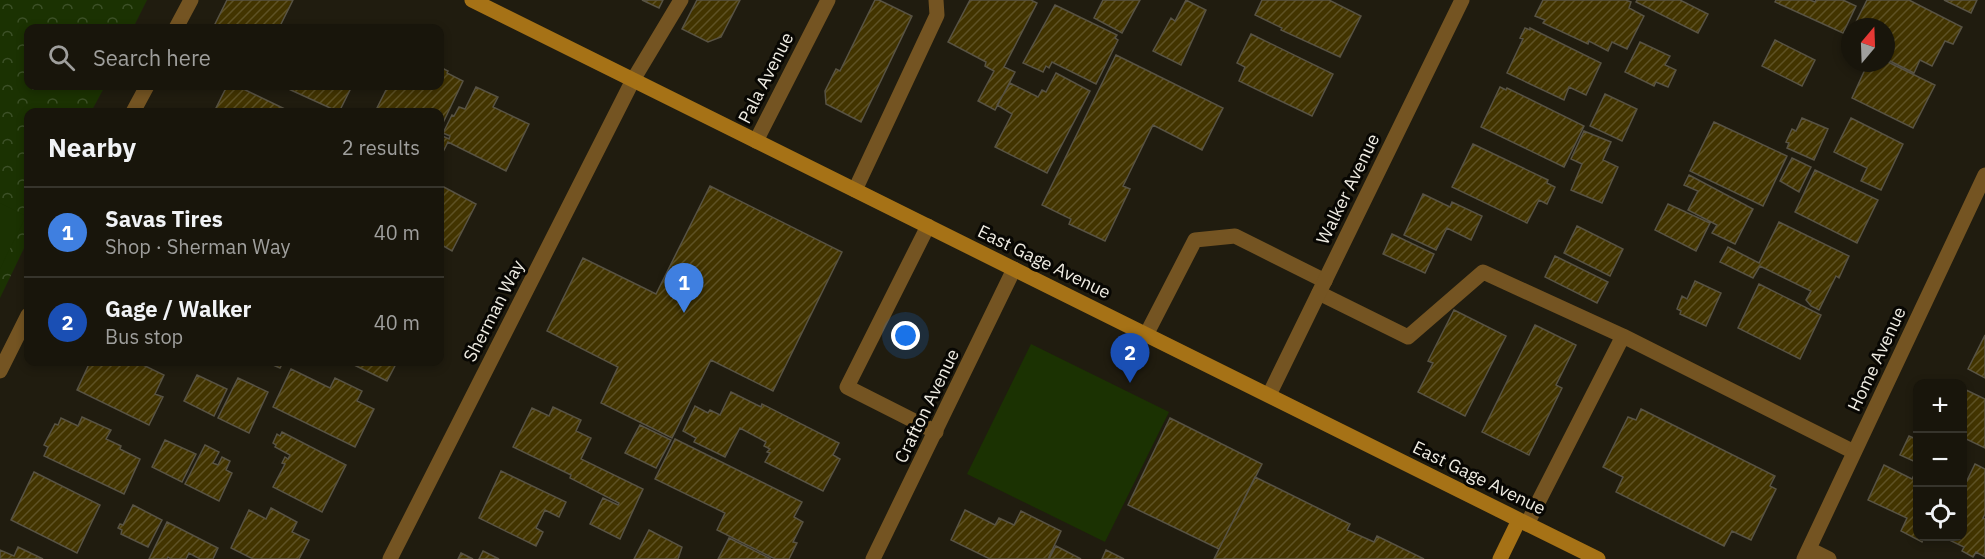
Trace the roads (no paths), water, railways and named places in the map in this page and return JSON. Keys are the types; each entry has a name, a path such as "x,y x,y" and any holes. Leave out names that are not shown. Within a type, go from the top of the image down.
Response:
{"main road":[{"name":"East Gage Avenue","path":"472,0 1598,559"},
{"path":"1500,559 1523,522"}],"street":[{"path":"178,24 190,0"},
{"name":"Sherman Way","path":"390,559 633,80 681,0"},
{"name":"Pala Avenue","path":"756,141 828,0"},
{"path":"855,190 937,15 936,0"},
{"name":"Walker Avenue","path":"1269,395 1462,0"},
{"path":"135,108 145,90"},
{"name":"Home Avenue","path":"1806,554 1985,175"},
{"path":"928,226 847,387 936,432"},
{"path":"1146,334 1195,240 1235,236 1408,337 1483,272 1623,336 1854,452"},
{"name":"Crafton Avenue","path":"873,559 1014,269"},
{"path":"0,370 24,323"},
{"path":"1523,522 1623,336"},
{"path":"1806,554 1829,559"}],"place":[{"name":"Savas Tires","path":"684,313"},
{"name":"Gage / Walker","path":"1130,383"}]}
